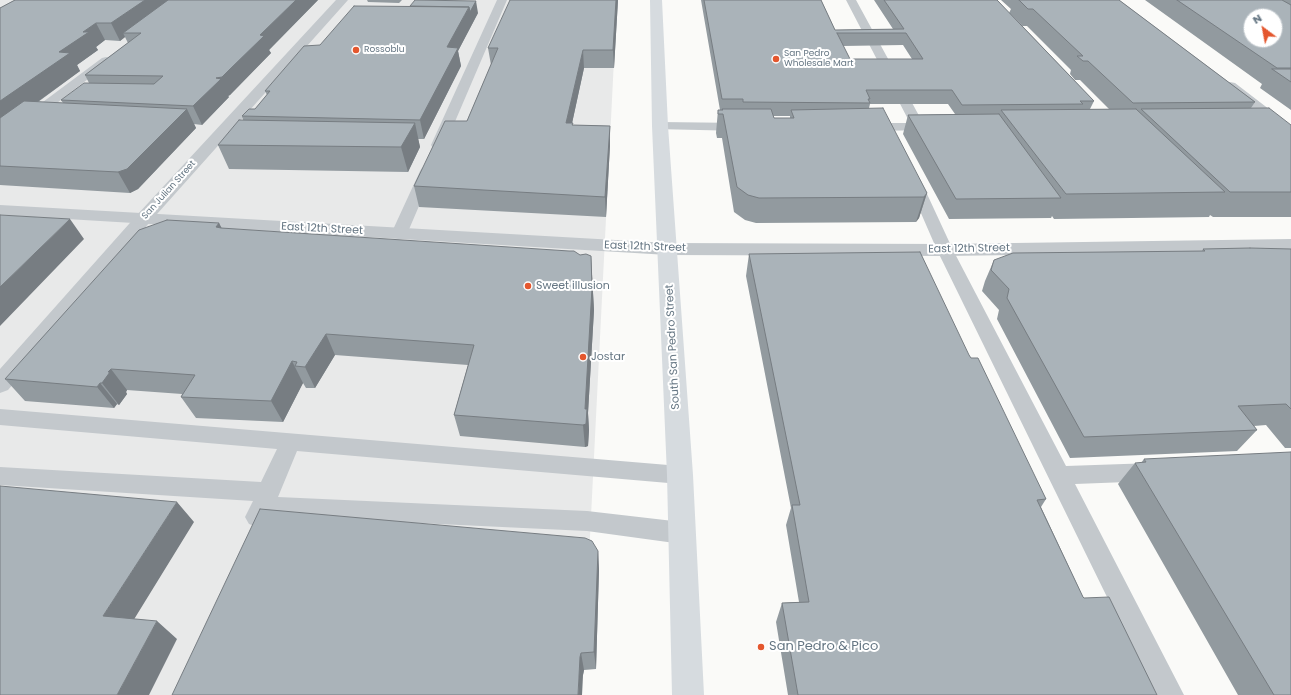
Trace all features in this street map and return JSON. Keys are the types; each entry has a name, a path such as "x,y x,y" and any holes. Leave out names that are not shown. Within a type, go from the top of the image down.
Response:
{"main road":[{"name":"South San Pedro Street","path":"656,0 660,126 680,475 688,695"}],"street":[{"name":"San Julian Street","path":"0,384 143,219 342,0"},
{"path":"1218,77 1288,128"},
{"name":"East 12th Street","path":"0,210 668,249 945,250 1291,245"}],"lane":[{"path":"399,234 502,0"},
{"path":"851,0 919,127"},
{"path":"0,140 117,51"},
{"path":"1261,125 1288,128"},
{"path":"660,126 756,127"},
{"path":"858,127 943,127"},
{"path":"890,127 945,250 1061,475 1170,695"},
{"path":"0,417 680,475"},
{"path":"249,536 291,442"},
{"path":"1061,475 1172,471"},
{"path":"0,476 265,499 587,521 682,533"}],"shaded area":[{"path":"0,0 617,0 582,695 0,695"}],"building":[{"path":"15,0 145,0 111,23 96,23 83,32 89,32 59,52 70,53 0,101 0,8"},
{"path":"168,0 296,0 260,35 264,36 222,77 216,78 221,79 193,106 61,100 84,83 154,84 163,76 85,75 141,33 123,33"},
{"path":"415,0 476,1 470,12 469,7 410,6"},
{"path":"510,0 616,0 613,50 583,50 566,123 573,123 572,125 610,126 605,197 414,186 445,121 467,121 498,48 488,48"},
{"name":"San Pedro Wholesale Mart","path":"704,0 821,0 835,30 904,29 884,0 997,0 1094,101 1080,101 1083,104 962,105 952,90 866,90 870,103 743,102 743,99 722,99","holes":["837,33 906,33 923,59 850,59"]},
{"path":"1019,0 1119,0 1255,102 1133,103 1088,61 1083,61 1077,56 1083,56 1033,9 1028,9"},
{"path":"1177,0 1282,0 1291,5 1291,68 1277,68 1248,48 1283,48 1283,8 1243,8 1243,45"},
{"path":"354,6 469,7 447,47 458,48 420,120 242,116 249,109 255,109 270,91 265,91 304,46 320,45"},
{"path":"1272,69 1291,69 1291,82"},
{"path":"24,101 187,109 127,169 118,172 0,166 0,118"},
{"path":"883,108 927,193 924,197 759,198 748,195 737,187 723,114 718,114 718,110 771,109 774,118 794,118 791,110"},
{"path":"1269,108 1291,125 1291,192 1230,192 1141,109"},
{"path":"1136,109 1225,192 1066,194 1001,110"},
{"path":"999,114 1061,198 956,199 908,115"},
{"path":"239,120 415,123 401,147 218,145"},
{"path":"0,215 70,219 0,287"},
{"path":"167,220 219,223 216,227 221,228 574,251 580,255 586,254 591,256 592,288 585,409 587,409 586,424 583,425 454,415 474,345 326,334 305,367 295,366 297,362 292,361 271,401 181,397 195,375 111,369 102,383 100,383 97,387 5,379 139,230"},
{"path":"1203,249 1291,249 1291,409 1286,404 1238,406 1257,430 1084,437 1007,298 1009,289 991,270 994,260 1013,253 1205,251"},
{"path":"920,252 969,355 971,358 978,358 1046,499 1037,500 1083,597 1109,597 1157,695 798,695 782,603 809,602 792,505 800,505 749,254"},
{"path":"1291,452 1291,695 1274,695 1135,463 1146,462 1144,459"},
{"path":"0,486 177,502 103,616 157,621 117,695 0,695"},
{"path":"260,509 585,538 592,541 598,551 594,652 581,653 578,695 172,695"}],"place":[{"name":"Rossoblu","path":"356,50"},
{"name":"San Pedro Wholesale Mart","path":"776,59"},
{"name":"Sweet illusion","path":"528,286"},
{"name":"Jostar","path":"583,357"},
{"name":"San Pedro & Pico","path":"761,647"}]}
